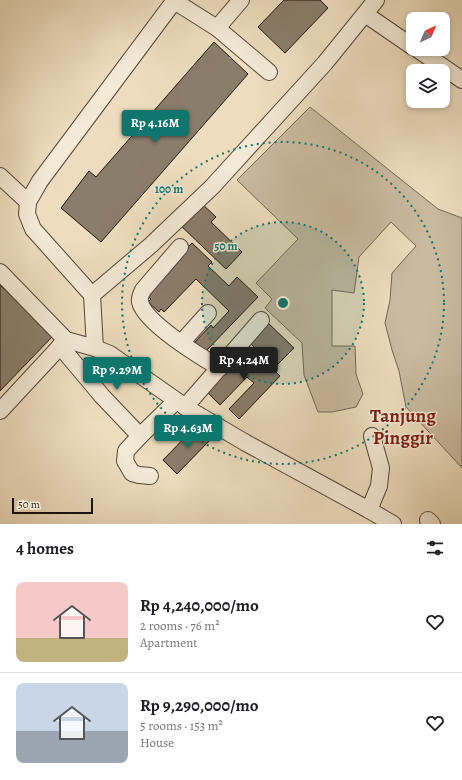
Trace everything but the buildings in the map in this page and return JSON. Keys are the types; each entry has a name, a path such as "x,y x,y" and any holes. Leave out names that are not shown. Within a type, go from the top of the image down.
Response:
{"street":[{"path":"95,348 92,295 34,229 27,214 28,202 40,181 175,0 218,28 269,72"},
{"path":"218,28 241,0"},
{"path":"92,295 151,245 212,187 325,63 372,4 406,39"},
{"path":"427,56 462,80"},
{"path":"0,176 28,202"},
{"path":"180,247 143,290 140,296 140,301 145,311 154,322 201,357 220,368"},
{"path":"0,272 63,343 102,396 140,436"},
{"path":"181,343 208,313"},
{"path":"150,476 132,473 125,461 126,451 140,436 181,404 220,368 261,320"},
{"path":"63,343 95,348 110,354 181,404 246,443 393,524"},
{"path":"0,411 63,343"},
{"path":"369,510 379,486 381,468 372,436"}],"shaded area":[{"path":"310,107 438,209 462,218 462,468 406,407 399,371 385,323 390,300 392,273 416,246 391,222 359,257 354,293 332,290 332,346 355,346 356,374 363,394 356,407 332,412 318,412 304,375 302,343 265,308 272,299 256,283 298,239 237,180"}],"district":[{"name":"Tanjung Pinggir","path":"403,427"}]}
